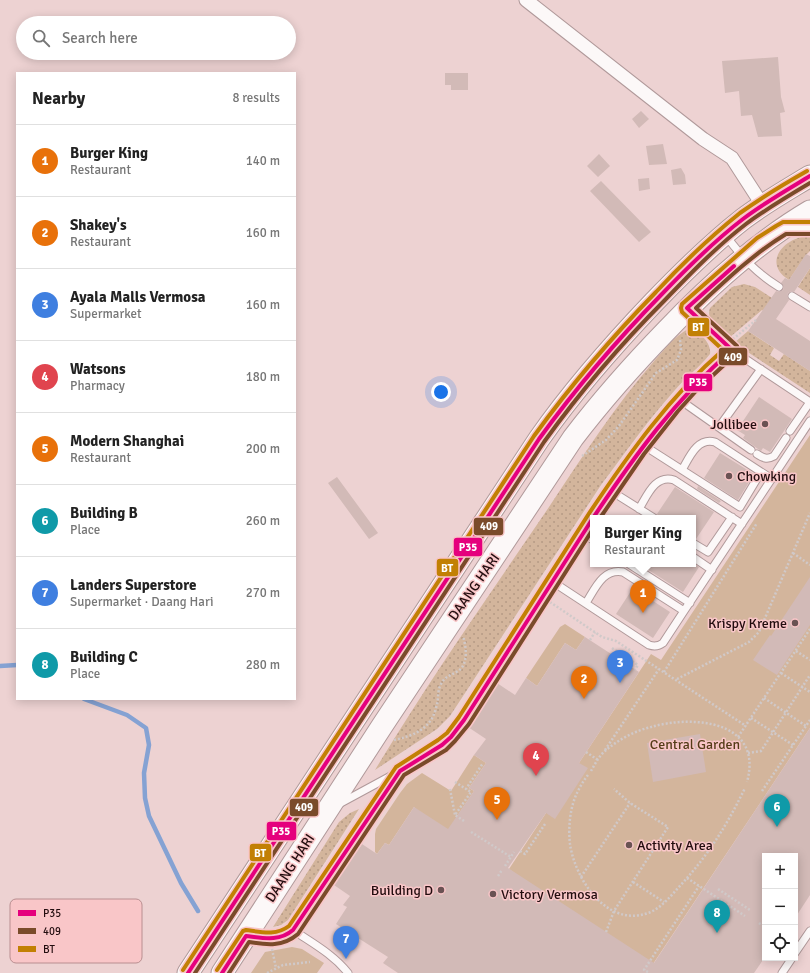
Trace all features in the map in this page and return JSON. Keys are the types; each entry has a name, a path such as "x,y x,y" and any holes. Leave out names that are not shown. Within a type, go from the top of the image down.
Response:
{"main road":[{"name":"DAANG HARI","path":"188,973 543,433 589,373 628,329 670,286 724,235 763,206 810,176"},
{"name":"DAANG HARI","path":"222,973 449,623 573,438 622,378 687,308 761,243 810,211"}],"street":[{"path":"526,0 703,139 732,158 763,206"}],"lane":[{"path":"784,228 810,228"},
{"path":"724,235 743,258 760,275 779,287"},
{"path":"792,296 810,307"},
{"path":"680,400 766,459 774,456 810,402 729,347 687,308"},
{"path":"595,515 643,445 680,400 729,347"},
{"path":"719,427 761,370"},
{"path":"553,582 653,646 663,643 810,421"},
{"path":"682,470 697,446 710,440 772,479"},
{"path":"643,445 740,507 762,472"},
{"path":"639,509 655,484 664,478 669,478 742,524"},
{"path":"611,491 649,515"},
{"path":"696,545 708,552 732,517"},
{"path":"328,809 433,752 451,737 464,720 590,523"},
{"path":"583,534 590,538"},
{"path":"696,559 712,570"},
{"path":"635,567 690,603"},
{"path":"586,603 603,577 608,573 618,571 623,572 684,612"},
{"path":"246,936 269,939 283,937 293,930 400,771"},
{"path":"293,930 333,957 345,972"},
{"path":"798,949 810,931"},
{"path":"782,973 790,961"}],"path":[{"path":"729,347 756,320"},
{"path":"577,460 606,440 619,426 656,373 677,360 681,350 678,334"},
{"path":"676,680 749,642 755,637 759,632 810,513"},
{"path":"664,672 760,519"},
{"path":"793,553 810,565"},
{"path":"542,598 595,632 616,641 746,726"},
{"path":"390,741 417,733 427,725 436,708 440,686 448,676 460,670 464,664 466,651 462,631"},
{"path":"738,737 809,631"},
{"path":"590,640 595,632"},
{"path":"612,648 638,665 635,670"},
{"path":"796,651 810,660"},
{"path":"591,771 659,669"},
{"path":"781,673 810,692"},
{"path":"748,753 761,751 810,675"},
{"path":"764,698 806,726"},
{"path":"751,718 793,745"},
{"path":"762,791 810,720"},
{"path":"603,752 625,737 655,726 674,722 710,724 725,728 733,732 738,737 748,753 750,768 747,782"},
{"path":"586,752 598,760"},
{"path":"466,790 483,764"},
{"path":"588,775 577,791 571,816 570,844 573,856 581,877 593,894 604,905 625,916 641,915 656,909 687,878 699,865 725,828 745,788"},
{"path":"455,782 470,792 455,815"},
{"path":"450,789 455,815 464,821"},
{"path":"606,932 614,911 668,827 630,803 614,790"},
{"path":"581,877 630,803"},
{"path":"520,851 525,854 545,824"},
{"path":"471,832 511,857"},
{"path":"505,866 514,852"},
{"path":"498,876 502,870"},
{"path":"687,878 745,916"},
{"path":"633,882 664,902"},
{"path":"648,972 644,970 699,886"},
{"path":"718,889 750,910"},
{"path":"269,939 276,968"},
{"path":"266,973 292,963 310,962"}],"green space":[{"path":"810,236 810,251 789,280 781,273 777,266 777,259 780,252 785,245 792,240"},
{"path":"810,268 810,295 798,287"},
{"path":"744,284 755,287 772,298 767,313 762,310 729,338 712,321 709,313 710,308 732,287"},
{"path":"688,329 700,334 704,338 709,346 710,354 665,401 601,485 450,716 437,729 375,770 438,670 599,432 640,377 674,339"},
{"path":"748,331 774,348 770,355 779,361 784,354 810,371 810,393 734,343"},
{"name":"Central Garden","path":"810,435 810,728 647,973 509,869 651,654 661,660"},
{"path":"565,624 585,637 576,650 565,643 537,686 526,678 560,627"},
{"path":"474,755 486,763 469,788 474,791 458,815 449,843 414,807 389,845 385,843 377,854 375,852 376,829 407,784 422,773 451,791"},
{"path":"359,809 288,920 281,925 273,927 339,822 350,813"},
{"path":"292,947 302,949 324,963 317,973 251,973 265,952"}],"building":[{"path":"778,57 781,97 785,112 780,113 782,136 758,137 752,115 741,116 739,91 725,93 722,61"},
{"path":"445,73 468,73 468,90 451,90 451,85 445,85"},
{"path":"641,111 649,119 639,128 632,119"},
{"path":"663,144 667,164 649,165 646,146"},
{"path":"599,154 610,166 598,177 587,166"},
{"path":"681,168 685,175 686,184 673,185 671,170"},
{"path":"649,178 650,189 639,191 638,179"},
{"path":"601,181 651,232 639,242 590,191"},
{"path":"806,254 810,256 810,268 794,292 792,291 788,293 787,296 789,300 776,319 810,341 810,371 748,331 776,291 779,292 783,290 784,287 781,283 785,278 789,280"},
{"name":"Jollibee","path":"759,397 792,419 770,452 763,448 761,451 758,449 743,438 745,435 737,430"},
{"name":"Chowking","path":"720,453 754,474 738,500 704,478"},
{"path":"337,477 378,533 369,539 328,483"},
{"path":"698,486 721,501 719,503 697,489"},
{"path":"675,487 714,512 696,539 696,515 657,514"},
{"path":"696,565 699,567 683,592 644,567 696,567"},
{"path":"810,577 810,625 777,675 753,660 770,635 771,636"},
{"path":"633,588 670,612 653,638 616,614"},
{"path":"585,637 639,672 579,763 588,768 555,819 546,813 508,868 654,963 810,728 810,895 798,913 798,853 762,853 762,961 754,973 398,973 383,963 388,957 336,924 347,907 343,905 350,896 334,885 362,844 377,854 385,843 389,845 414,807 448,829 474,791 469,788 486,763 474,755 486,739 468,727 497,683 515,695 526,678 537,686 565,643 576,650"},
{"path":"700,734 706,772 653,782 647,743"}],"waterway":[{"path":"0,666 16,665"},
{"path":"87,700 127,715 146,728 149,745 144,773 145,798 149,816 181,883 198,911"}],"transit line":[{"name":"BT","path":"183,970 534,436 562,398 624,326 696,251 740,213 807,171"},
{"name":"P35","path":"188,973 539,439 567,401 629,329 701,255 732,227 751,213 810,176"},
{"name":"409","path":"195,973 544,442 572,405 601,369 632,335 714,251 754,218 810,183"},
{"name":"BT","path":"588,515 634,449 667,407 703,368 723,350 682,312 682,304 757,238 783,222 810,222"},
{"name":"409","path":"602,515 644,454 678,411 696,391 737,353 737,346 696,308 762,250 786,234 810,234"},
{"name":"P35","path":"595,515 624,472 657,429 692,388 732,350 687,308 734,266"},
{"name":"BT","path":"217,970 243,931 274,932 289,926 396,767 447,733 459,717 588,515"},
{"name":"P35","path":"222,973 246,936 276,938 288,934 293,930 400,771 442,745 451,737 464,720 590,523"},
{"name":"409","path":"229,973 249,942 275,944 287,941 298,934 404,775 446,750 469,724 590,534"}],"place":[{"name":"Jollibee","path":"765,424"},
{"name":"Chowking","path":"729,476"},
{"name":"Burger King","path":"643,613"},
{"name":"Krispy Kreme","path":"795,623"},
{"name":"Ayala Malls Vermosa","path":"620,683"},
{"name":"Shakey's","path":"584,699"},
{"name":"Watsons","path":"536,776"},
{"name":"Modern Shanghai","path":"497,820"},
{"name":"Building B","path":"777,827"},
{"name":"Activity Area","path":"629,845"},
{"name":"Building D","path":"441,890"},
{"name":"Victory Vermosa","path":"493,894"},
{"name":"Building C","path":"717,933"},
{"name":"Landers Superstore","path":"346,959"}]}
